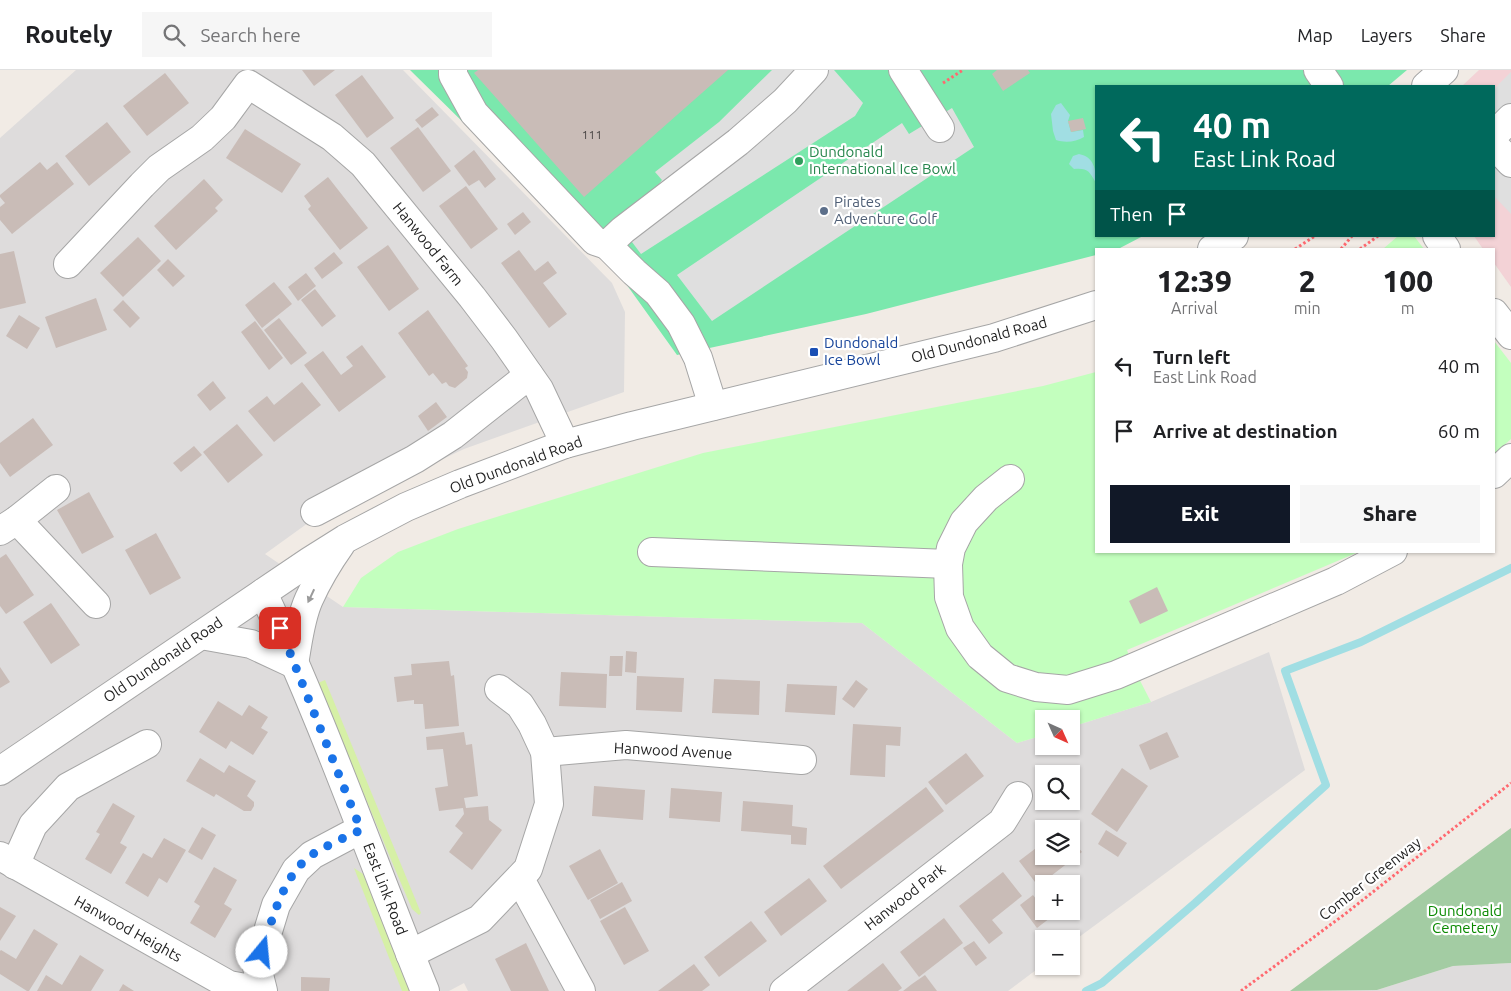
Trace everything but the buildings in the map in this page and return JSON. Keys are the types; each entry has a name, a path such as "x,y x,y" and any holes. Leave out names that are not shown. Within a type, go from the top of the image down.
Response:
{"street":[{"path":"453,70 452,75 474,113 595,241 607,245 658,294 680,324 698,358 713,406"},
{"path":"607,245 623,230 738,142 785,100 814,70"},
{"path":"903,70 940,128"},
{"path":"1318,70 1328,85"},
{"path":"1427,85 1444,70"},
{"name":"Hanwood Farm","path":"68,264 153,174 202,138 223,118 252,77 332,137 363,164 472,297 539,389 565,444"},
{"path":"1495,134 1511,118"},
{"path":"1495,146 1511,163"},
{"path":"1214,248 1232,237"},
{"path":"1438,237 1445,248"},
{"name":"Old Dundonald Road","path":"0,771 345,539 406,507 460,484 565,444 994,338 1095,305"},
{"path":"1495,314 1511,335"},
{"path":"315,512 415,459 446,440 529,376"},
{"path":"1495,473 1511,458"},
{"path":"1010,479 986,498 964,522 951,548 948,564 949,597 960,628 980,656 1008,678 1036,687 1068,690 1116,675 1327,585 1389,553"},
{"path":"56,489 9,525 96,604"},
{"path":"201,635 251,644 294,664 299,634 309,600 326,566 345,539"},
{"path":"652,552 948,564"},
{"name":"East Link Road","path":"263,593 294,664 425,991"},
{"path":"410,954 480,919 528,869 549,804 545,752 532,724 520,705 499,688"},
{"path":"8,860 33,825 68,787 147,744"},
{"name":"Hanwood Avenue","path":"545,752 626,746 802,760"},
{"name":"Hanwood Park","path":"784,991 1002,822 1018,796"},
{"name":"Hanwood Heights","path":"8,860 229,985 262,991 257,967 276,905 296,870 312,855 361,830"},
{"path":"520,879 581,991"}],"path":[{"path":"1297,248 1313,237"},
{"path":"1342,248 1351,237"},
{"path":"1361,248 1377,237"},
{"name":"Comber Greenway","path":"1241,991 1353,908 1511,783"}],"shaded area":[{"path":"76,70 403,70 612,283 625,312 624,392 464,449 308,523 265,554 343,607 862,623 1017,743 1035,738 1035,755 1080,755 1080,724 1151,702 1269,652 1305,770 1080,936 1080,930 1035,930 1035,971 1008,991 468,991 464,983 449,991 0,991 0,138"},
{"path":"772,70 834,70 863,103 855,116 641,254 623,230 662,180 655,172 719,122"},
{"path":"1479,70 1511,70 1511,287 1495,264 1495,248 1482,248 1475,237 1495,237 1495,85 1463,85"},
{"path":"1511,72 1511,214 1495,197 1495,88"},
{"name":"Pirates Adventure Golf","path":"952,108 974,147 712,321 677,275 902,123 909,134"},
{"path":"1511,963 1511,991 1290,991 1377,990 1453,966"}],"green space":[{"name":"Dundonald International Ice Bowl","path":"410,70 1407,70 1389,85 1095,85 1095,237 1141,237 1120,248 1095,248 1095,255 866,314 677,355 624,281"},
{"path":"1397,237 1415,237 1423,248 1384,248"},
{"path":"1495,342 1511,363 1511,439 1495,453"},
{"path":"1095,372 1095,553 1356,553 1127,650 1133,667 1151,702 1080,724 1080,710 1035,710 1035,738 1017,743 862,623 343,607 361,578 398,552 458,529 703,453 1043,386"},
{"path":"325,680 421,913 419,915 412,909 318,683"},
{"name":"Dundonald Cemetery","path":"1511,828 1511,963 1453,966 1377,990 1290,991"},
{"path":"354,868 363,874 411,991 402,991"}],"water":[{"path":"1061,103 1070,115 1068,121 1071,132 1083,130 1084,137 1070,142 1056,140 1051,114 1056,105"},
{"path":"1079,154 1091,161 1095,173 1095,181 1088,171 1074,169 1069,164 1073,156"}],"waterway":[{"path":"1086,991 1102,983 1195,903 1326,785 1285,671 1361,642 1511,568"}],"place":[{"name":"Dundonald International Ice Bowl","path":"799,161"},
{"name":"Pirates Adventure Golf","path":"824,211"},
{"name":"Dundonald Ice Bowl","path":"814,352"}],"route":[{"path":"262,952 276,905 296,870 312,855 361,830 280,628"}]}
